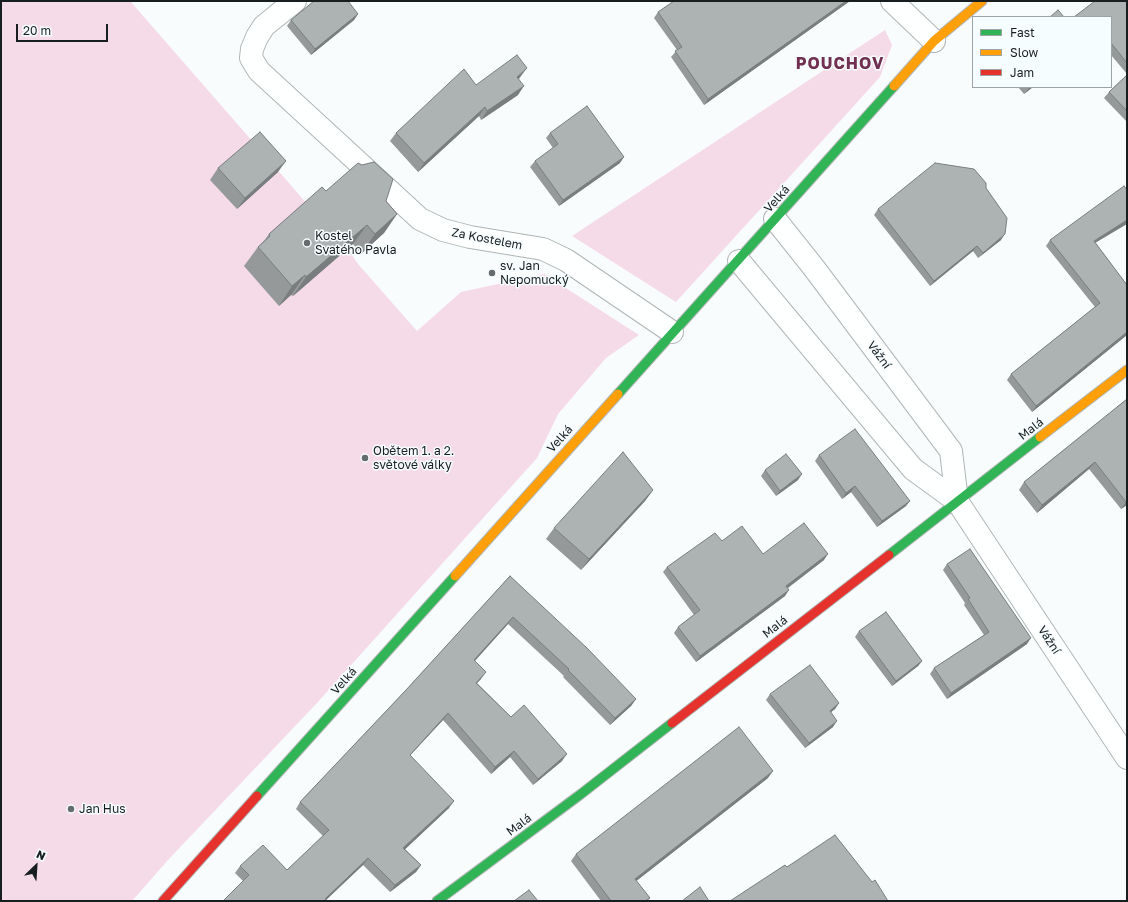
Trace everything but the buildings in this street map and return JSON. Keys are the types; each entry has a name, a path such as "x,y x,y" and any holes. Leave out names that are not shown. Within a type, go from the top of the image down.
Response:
{"street":[{"name":"Za Kostelem","path":"295,1 264,26 256,37 251,58 259,71 420,219 443,230 470,237 543,249 566,260 672,332"},
{"path":"892,1 934,41"},
{"name":"Velká","path":"163,901 672,332 739,261 934,41 982,1"},
{"name":"Vážní","path":"775,219 814,268 951,451 958,501"},
{"name":"Vážní","path":"739,261 913,469 958,501 1127,758"},
{"name":"Malá","path":"437,901 581,794 1127,370"}],"shaded area":[{"path":"1,1 130,1 309,206 278,306 348,249 358,264 417,331 461,292 544,274 639,335 606,358 558,414 537,458 317,703 168,860 132,901 1,901"},
{"path":"885,30 892,45 880,77 676,302 572,236"}],"traffic: fast":[{"path":"618,394 894,86"},
{"path":"889,555 1040,437"},
{"path":"257,796 455,576"},
{"path":"437,901 581,794 672,723"}],"traffic: slow":[{"path":"894,86 934,41 982,1"},
{"path":"1040,437 1127,370"},
{"path":"455,576 618,394"}],"traffic: jam":[{"path":"672,723 889,555"},
{"path":"163,901 257,796"}],"place":[{"name":"Kostel Svatého Pavla","path":"307,243"},
{"name":"sv. Jan Nepomucký","path":"492,273"},
{"name":"Obětem 1. a 2. světové války","path":"365,458"},
{"name":"Jan Hus","path":"71,809"}],"district":[{"name":"POUCHOV","path":"840,64"}]}
